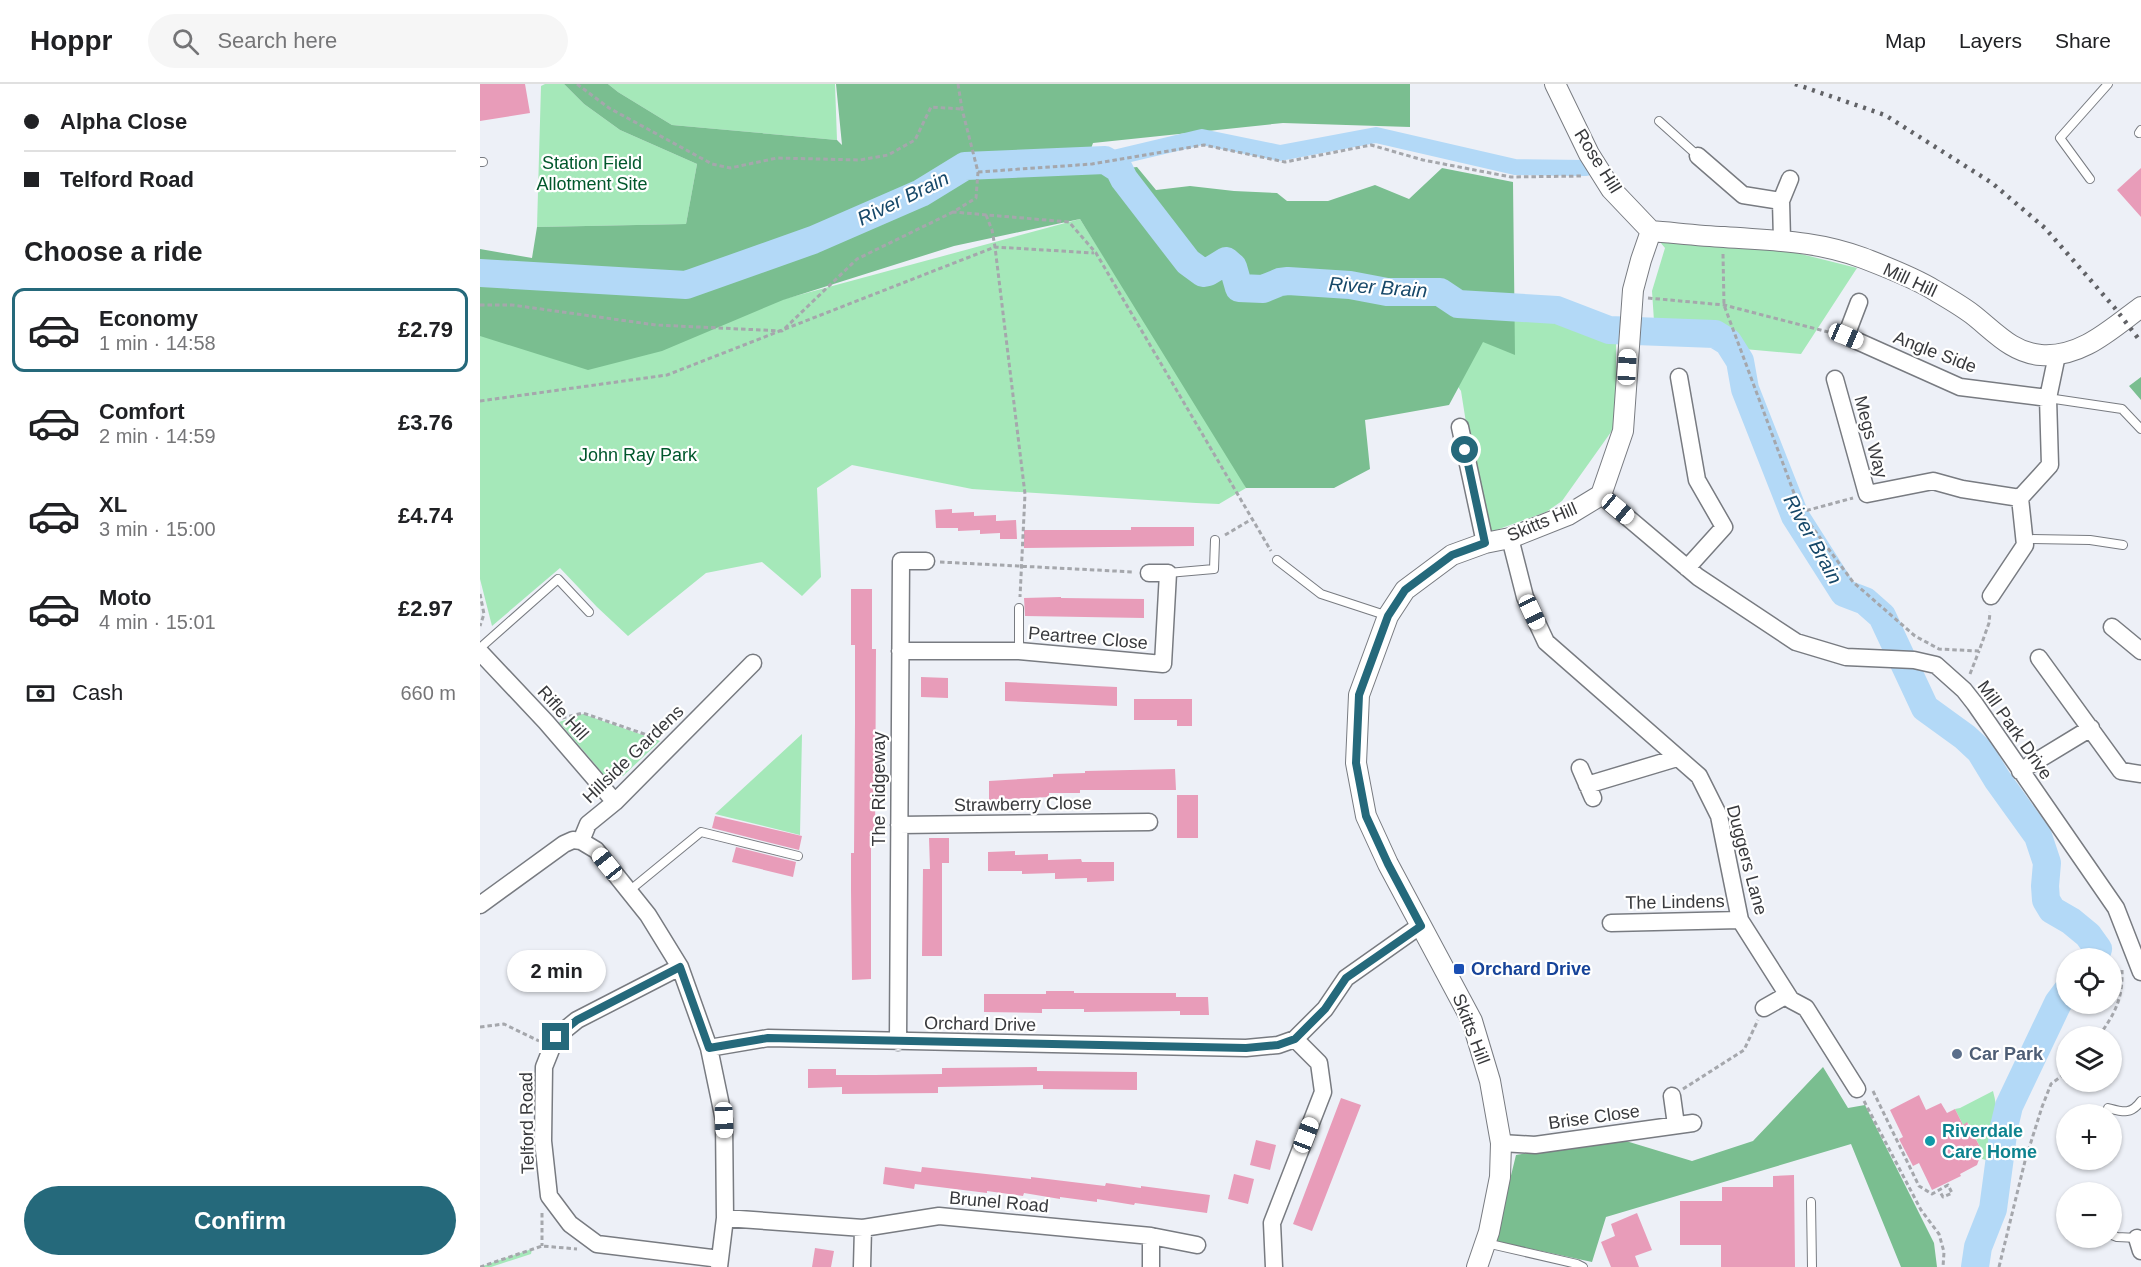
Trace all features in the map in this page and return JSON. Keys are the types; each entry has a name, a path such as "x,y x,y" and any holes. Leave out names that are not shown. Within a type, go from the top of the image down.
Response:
{"street":[{"name":"Rose Hill","path":"1554,84 1589,154 1611,189 1651,231"},
{"path":"1698,156 1743,195 1782,201"},
{"path":"1782,240 1782,201 1790,179"},
{"path":"1601,495 1623,431 1633,297 1641,260 1651,231"},
{"name":"Mill Hill","path":"1651,231 1782,240 1830,247 1863,258 1930,288 1972,314 2015,348 2039,355 2057,355 2091,344 2141,307"},
{"path":"1846,336 1859,302"},
{"name":"Angle Side","path":"1846,336 1960,387 2048,398"},
{"path":"1991,596 2025,544 2020,498 2050,465 2048,398 2057,355"},
{"path":"1678,377 1697,480 1724,527 1687,568"},
{"name":"Megs Way","path":"1835,379 1867,494 1933,481 1962,489 2020,498"},
{"path":"1460,427 1485,543"},
{"name":"Skitts Hill","path":"1477,1267 1485,1243 1500,1177 1501,1143 1490,1082 1472,1021 1388,864 1366,816 1356,763 1359,695 1388,616 1405,590 1452,555 1485,543 1509,538 1568,514 1601,495"},
{"name":"Mill Park Drive","path":"1601,495 1687,568 1796,642 1846,657 1914,660 1936,665 1964,690 2116,908 2137,945 2141,972"},
{"name":"Duggers Lane","path":"1509,538 1525,597 1546,642 1699,776 1719,816 1740,920 1791,1000 1806,1008 1865,1089"},
{"name":"The Ridgeway","path":"898,1042 901,561 926,561"},
{"path":"1149,573 1168,573"},
{"name":"Peartree Close","path":"900,651 1019,651 1163,664 1168,573"},
{"path":"2112,627 2141,651"},
{"name":"Rifle Hill","path":"480,650 615,802"},
{"path":"2039,658 2121,771 2141,774"},
{"name":"Hillside Gardens","path":"581,841 588,824 615,802 753,663"},
{"path":"2020,771 2091,728"},
{"path":"1580,768 1590,791 1677,758"},
{"name":"Strawberry Close","path":"898,825 1149,822"},
{"path":"480,905 564,844 573,840 581,841 596,850 648,915 680,967 709,1048 724,1120 725,1218 719,1263"},
{"name":"The Lindens","path":"1611,923 1740,920"},
{"path":"1274,1267 1272,1223 1323,1092 1318,1063 1295,1039 1325,1009 1346,978 1421,926"},
{"name":"Telford Road","path":"680,967 577,1020 556,1037 544,1067 543,1141 549,1196 570,1224 597,1244 719,1263"},
{"path":"1764,1008 1787,994"},
{"name":"Orchard Drive","path":"709,1048 768,1038 1246,1048 1278,1045 1295,1039"},
{"path":"1672,1096 1676,1125"},
{"name":"Brise Close","path":"1501,1143 1535,1145 1693,1123"},
{"name":"Brunel Road","path":"725,1218 863,1228 939,1216 1151,1236 1197,1245"},
{"path":"862,1267 863,1228"},
{"path":"1151,1236 1151,1267"}],"lane":[{"path":"2090,179 2060,138 2108,84"},
{"path":"1659,121 1698,156"},
{"path":"2048,398 2122,409 2141,429"},
{"path":"2024,539 2090,540 2123,545"},
{"path":"1168,573 1214,569 1215,540"},
{"path":"1277,560 1321,594 1388,616"},
{"path":"480,650 558,579 589,612"},
{"path":"1019,608 1019,651"},
{"path":"629,891 701,832 798,856"},
{"path":"2122,1112 2135,1109 2141,1101"},
{"path":"1811,1202 1812,1267"},
{"path":"2122,1238 2140,1242"},
{"path":"1485,1243 1583,1267"}],"path":[{"path":"577,84 609,108 712,164 730,168 777,158 860,160 888,155 915,140 931,107 962,109"},
{"path":"480,305 512,305 656,325 782,331 857,259 953,212 976,198 978,172 958,84"},
{"path":"978,172 1092,164 1204,145 1285,162 1371,145 1423,159 1511,177 1603,176"},
{"path":"953,212 1069,222 1096,253 1277,560"},
{"path":"986,215 995,247 1025,494 1019,608"},
{"path":"1723,237 1724,305 1801,512 1853,582 1914,636 1939,649 1979,651"},
{"path":"480,401 667,375 995,247 1096,253"},
{"path":"1633,297 1724,305 1846,336"},
{"path":"1801,512 1867,494"},
{"path":"1215,540 1252,519"},
{"path":"926,561 1149,573"},
{"path":"480,594 484,614 480,626"},
{"path":"1964,690 1989,623 1991,596"},
{"path":"546,723 582,713 674,744"},
{"path":"2122,966 2122,987"},
{"path":"1672,1096 1744,1050 1764,1008"},
{"path":"480,1027 504,1024 552,1047"},
{"path":"2000,1267 2025,1161 2042,1107 2051,1084 2056,1080"},
{"path":"1865,1089 1900,1144 1919,1186 1932,1194 1939,1190"},
{"path":"1865,1089 1921,1210 1938,1234 1944,1252 1943,1267"},
{"path":"542,1246 541,1199 549,1196"},
{"path":"480,1267 542,1246 590,1250 597,1244"}],"green space":[{"name":"Station Field Allotment Site","path":"564,84 584,104 620,130 697,164 686,224 537,227 541,86"},
{"path":"564,84 608,84 672,125 837,140 842,145 836,84 1410,84 1410,127 1283,123 1093,143 1082,174 1137,167 1156,190 1190,186 1277,193 1287,201 1328,201 1375,185 1409,199 1442,168 1513,182 1515,355 1483,342 1449,405 1365,420 1370,469 1334,488 1246,488 1080,219 954,246 783,300 662,351 588,370 480,336 480,249 532,258 537,227 686,224 697,164 620,130 584,104"},
{"path":"608,84 835,84 837,140 672,125"},
{"name":"John Ray Park","path":"1080,219 1235,465 1246,488 1219,504 1196,503 972,489 852,465 817,488 821,577 802,596 762,562 706,573 628,636 560,568 492,626 480,579 480,297 692,324"},
{"path":"1651,231 1781,249 1857,268 1801,354 1733,348 1711,324 1654,321 1652,291 1665,248"},
{"path":"1454,312 1530,315 1616,340 1616,425 1562,501 1546,512 1488,533 1476,486 1461,391 1441,362"},
{"path":"2141,377 2141,400 2129,386"},
{"path":"583,714 660,741 623,776 605,776 559,722"},
{"path":"802,734 800,835 715,814"},
{"path":"1823,1067 1848,1108 1865,1105 1934,1243 1937,1267 1901,1267 1851,1144 1606,1217 1592,1262 1495,1241 1516,1155 1616,1138 1692,1161 1753,1141"},
{"path":"1993,1091 1997,1126 1995,1144 1989,1161 1979,1158 1982,1151 1968,1123 1963,1125 1955,1109"},
{"path":"532,1249 531,1254 491,1267 480,1267"}],"building":[{"path":"480,84 525,84 530,113 480,121"},
{"path":"2141,168 2141,217 2117,190"},
{"path":"952,509 952,513 974,512 974,516 996,515 996,521 1016,520 1017,539 1000,539 1000,533 980,534 980,530 958,531 958,528 936,528 935,510"},
{"path":"1131,527 1194,527 1194,546 1024,548 1024,530 1131,530"},
{"path":"851,589 872,589 872,649 876,649 875,846 871,846 871,979 852,980 851,853 854,853 855,645 851,645"},
{"path":"1024,598 1144,599 1144,618 1025,616"},
{"path":"921,677 948,678 948,698 921,697"},
{"path":"1005,682 1117,687 1117,706 1005,701"},
{"path":"1134,699 1192,699 1192,726 1177,726 1177,720 1134,720"},
{"path":"1175,769 1176,790 1080,790 1080,793 1049,793 1049,797 989,800 989,781 1053,777 1053,774 1085,773 1085,771"},
{"path":"1177,795 1198,795 1198,838 1177,838"},
{"path":"715,816 802,836 799,850 712,828"},
{"path":"929,838 949,838 949,863 942,863 942,956 922,956 923,869 930,869"},
{"path":"736,847 796,862 793,877 732,862"},
{"path":"1015,851 1015,855 1048,854 1048,860 1081,859 1082,862 1114,862 1114,881 1087,882 1087,878 1055,879 1055,873 1022,874 1022,871 988,871 988,852"},
{"path":"1046,991 1176,993 1176,997 1208,997 1209,1015 1180,1015 1180,1011 1084,1012 1084,1009 1042,1009 1042,1013 984,1012 984,994 1046,994"},
{"path":"1037,1067 1037,1071 1137,1072 1137,1090 1043,1089 1043,1085 938,1087 938,1093 842,1094 842,1087 808,1088 808,1069 836,1069 836,1075 875,1075 942,1074 942,1068"},
{"name":"Riverdale Care Home","path":"1919,1095 1926,1110 1941,1103 1947,1113 1955,1109 1963,1125 1967,1122 1982,1151 1977,1165 1960,1174 1961,1176 1932,1190 1919,1163 1913,1166 1899,1139 1903,1137 1890,1110"},
{"path":"1341,1098 1361,1105 1312,1231 1293,1224"},
{"path":"1256,1140 1276,1145 1270,1170 1250,1165"},
{"path":"885,1167 921,1172 922,1167 1105,1186 1106,1183 1141,1188 1141,1186 1210,1195 1207,1213 1097,1199 1097,1202 1060,1197 1060,1199 1024,1193 1023,1196 915,1184 914,1189 883,1184"},
{"path":"1234,1174 1254,1179 1248,1204 1228,1199"},
{"path":"1794,1175 1795,1267 1721,1267 1721,1245 1680,1245 1680,1201 1722,1201 1722,1187 1773,1187 1773,1176"},
{"path":"1637,1213 1652,1250 1635,1256 1639,1267 1611,1267 1601,1242 1615,1236 1611,1224"},
{"path":"815,1248 834,1251 831,1267 812,1267"}],"waterway":[{"path":"1105,160 1202,137 1280,153 1376,135 1515,167 1586,168"},
{"name":"River Brain","path":"480,273 686,285 813,240 921,193 965,166 1105,160 1119,169 1124,179 1188,262 1203,273 1226,261 1233,267 1239,288 1263,289 1288,281 1350,285 1387,292 1440,292 1458,304 1557,310 1609,330 1715,334 1728,342 1740,361 1745,389 1795,516 1844,593 1865,601 1882,616 1925,708 1980,751 2038,836 2047,863 2046,900 2052,910 2071,921 2088,935 2097,948"},
{"name":"River Brain","path":"1975,1267 1978,1247 1993,1209 2009,1106 2056,1007"}],"railway":[{"path":"1795,84 1885,115 1992,183 2045,228 2114,307 2141,342"}],"place":[{"name":"Orchard Drive","path":"1459,969"},
{"name":"Car Park","path":"1957,1054"},
{"name":"Riverdale Care Home","path":"1930,1141"}],"route":[{"path":"556,1037 577,1020 680,967 709,1048 768,1038 1246,1048 1278,1045 1295,1039 1325,1009 1346,978 1421,926 1366,816 1356,763 1359,695 1388,616 1405,590 1452,555 1485,543 1465,450"}]}
